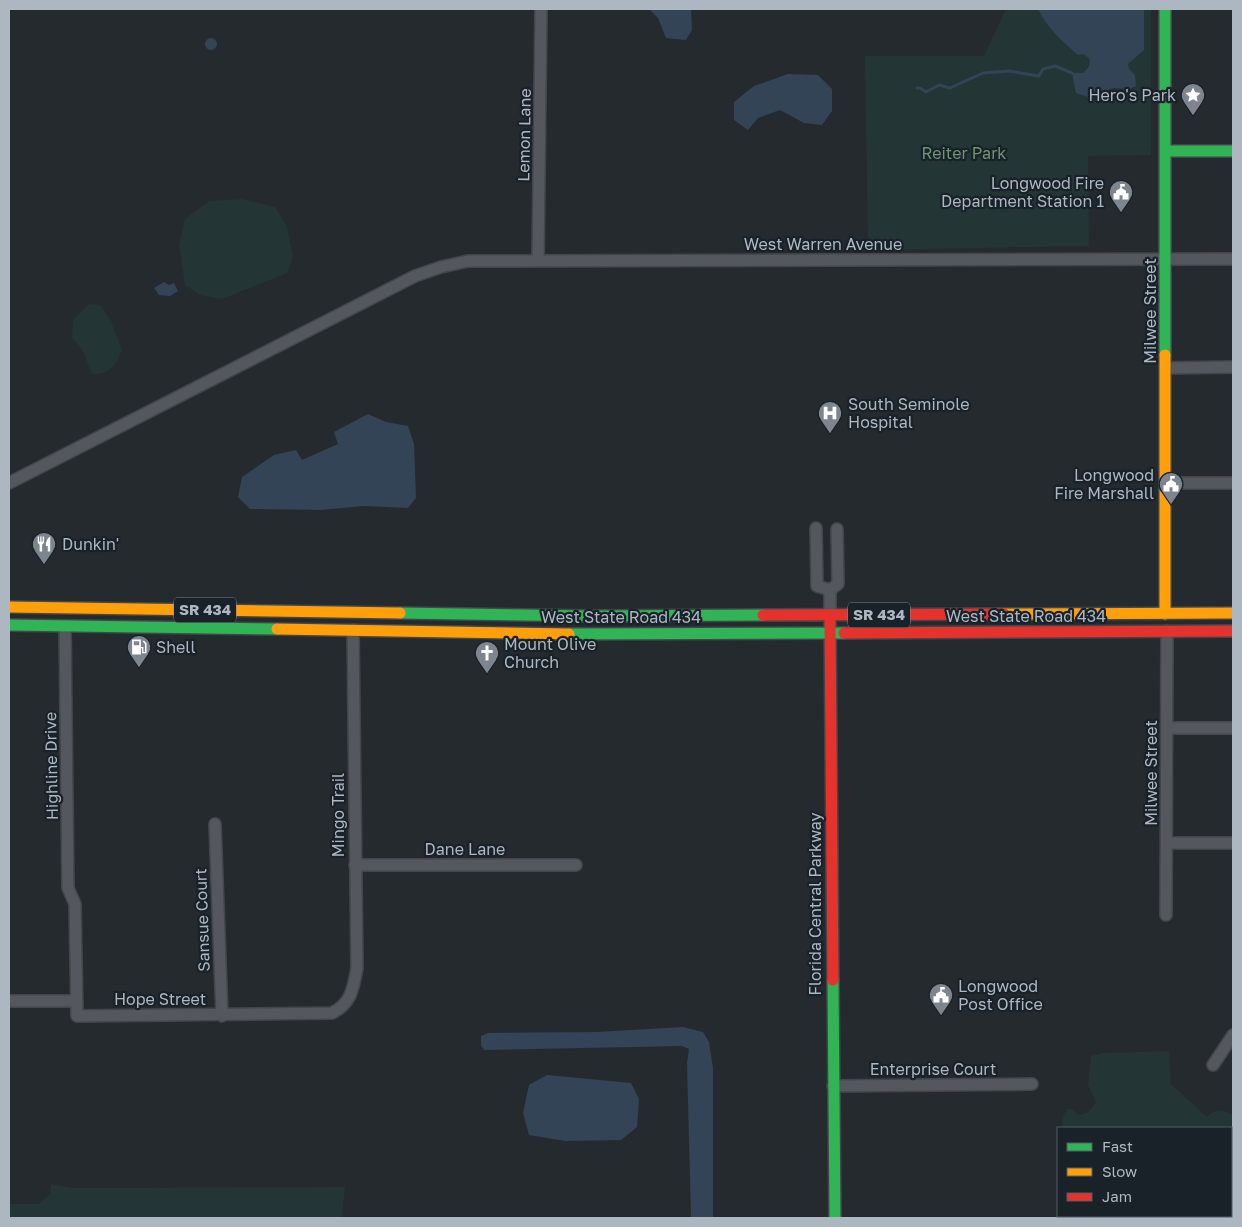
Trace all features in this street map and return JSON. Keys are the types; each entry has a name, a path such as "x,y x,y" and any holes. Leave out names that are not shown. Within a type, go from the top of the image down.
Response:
{"main road":[{"name":"Milwee Street","path":"1165,9 1165,614"},
{"path":"1165,151 1233,151"},
{"name":"West State Road 434","path":"9,607 592,616 1233,614"},
{"path":"320,630 340,621 352,612"},
{"path":"353,630 361,622 379,612"},
{"path":"1138,632 1155,624 1165,614"},
{"path":"1167,631 1198,614"},
{"name":"Florida Central Parkway","path":"830,615 835,1218"},
{"name":"West State Road 434","path":"9,625 591,634 1233,631"}],"street":[{"name":"Lemon Lane","path":"538,261 541,9"},
{"name":"West Warren Avenue","path":"9,483 415,276 441,266 468,261 1233,259"},
{"path":"1166,368 1233,367"},
{"path":"1165,483 1233,482"},
{"path":"816,528 817,586 830,590"},
{"name":"Florida Central Parkway","path":"830,615 830,590 838,584 837,529"},
{"name":"Highline Drive","path":"65,626 68,888 75,904 77,1001"},
{"name":"Mingo Trail","path":"348,998 354,988 357,968 354,865 353,630"},
{"name":"Milwee Street","path":"1166,915 1167,631"},
{"path":"1167,728 1233,728"},
{"name":"Sansue Court","path":"215,824 222,1016"},
{"path":"1167,843 1233,843"},
{"name":"Dane Lane","path":"354,865 576,865"},
{"name":"Hope Street","path":"77,1001 77,1016 222,1016 332,1013 344,1007 348,998"},
{"path":"9,1001 77,1001"},
{"path":"1213,1065 1233,1035"},
{"name":"Enterprise Court","path":"833,1086 1032,1084"}],"green space":[{"name":"Reiter Park","path":"1006,9 1151,9 1151,155 1088,156 1089,246 868,250 865,56 984,56"},
{"path":"243,199 275,207 287,227 293,257 287,273 222,299 200,295 185,285 179,245 185,219 209,201"},
{"path":"89,304 100,305 111,321 122,350 115,365 107,371 98,374 92,374 82,349 72,338 73,319"},
{"path":"1169,1051 1171,1084 1207,1117 1219,1110 1233,1116 1233,1196 1232,1127 1062,1127 1062,1120 1067,1109 1071,1109 1079,1115 1085,1114 1096,1102 1088,1085 1091,1056 1103,1053"},
{"path":"51,1184 73,1188 345,1187 342,1218 9,1218 9,1204 38,1204 50,1194"}],"water":[{"path":"649,9 691,9 692,30 686,40 666,38 658,18"},
{"path":"1038,9 1144,9 1144,50 1128,64 1129,69 1135,75 1136,86 1129,89 1113,88 1088,97 1076,93 1072,73 1083,73 1088,68 1089,58 1083,54 1078,55 1061,39 1050,28"},
{"path":"211,38 217,44 211,50 205,44"},
{"path":"788,74 818,75 832,89 832,111 822,125 804,123 780,110 758,118 748,130 734,120 734,102 754,86"},
{"path":"164,282 169,285 174,283 178,291 170,296 159,295 154,288"},
{"path":"368,414 386,422 408,426 414,444 416,498 408,508 364,506 320,510 250,509 238,497 242,477 274,455 296,450 302,460 338,444 334,432"},
{"path":"683,1027 703,1032 709,1042 713,1068 713,1218 691,1218 687,1063 689,1049 682,1046 484,1050 481,1045 481,1036 488,1033 597,1032"},
{"path":"547,1075 631,1083 639,1099 637,1127 621,1140 565,1141 529,1135 523,1113 529,1085"}],"waterway":[{"path":"917,88 926,92 939,85 950,88 983,73 1009,71 1039,76 1043,69 1055,66 1072,73"}],"traffic: fast":[{"path":"1165,9 1165,355"},
{"path":"1165,151 1233,151"},
{"path":"400,613 592,616 763,615"},
{"path":"9,625 277,629"},
{"path":"569,634 844,633"},
{"path":"833,980 835,1218"}],"traffic: slow":[{"path":"1165,355 1165,614"},
{"path":"9,607 400,613"},
{"path":"1004,614 1233,613"},
{"path":"277,629 569,634"}],"traffic: jam":[{"path":"763,615 1004,614"},
{"path":"830,621 833,980"},
{"path":"844,633 1233,631"}],"place":[{"name":"Hero's Park","path":"1193,116"},
{"name":"Longwood Fire Department Station 1","path":"1121,213"},
{"name":"South Seminole Hospital","path":"830,434"},
{"name":"Longwood Fire Marshall","path":"1171,505"},
{"name":"Dunkin'","path":"44,565"},
{"name":"Shell","path":"139,668"},
{"name":"Mount Olive Church","path":"487,674"},
{"name":"Longwood Post Office","path":"941,1016"}]}
